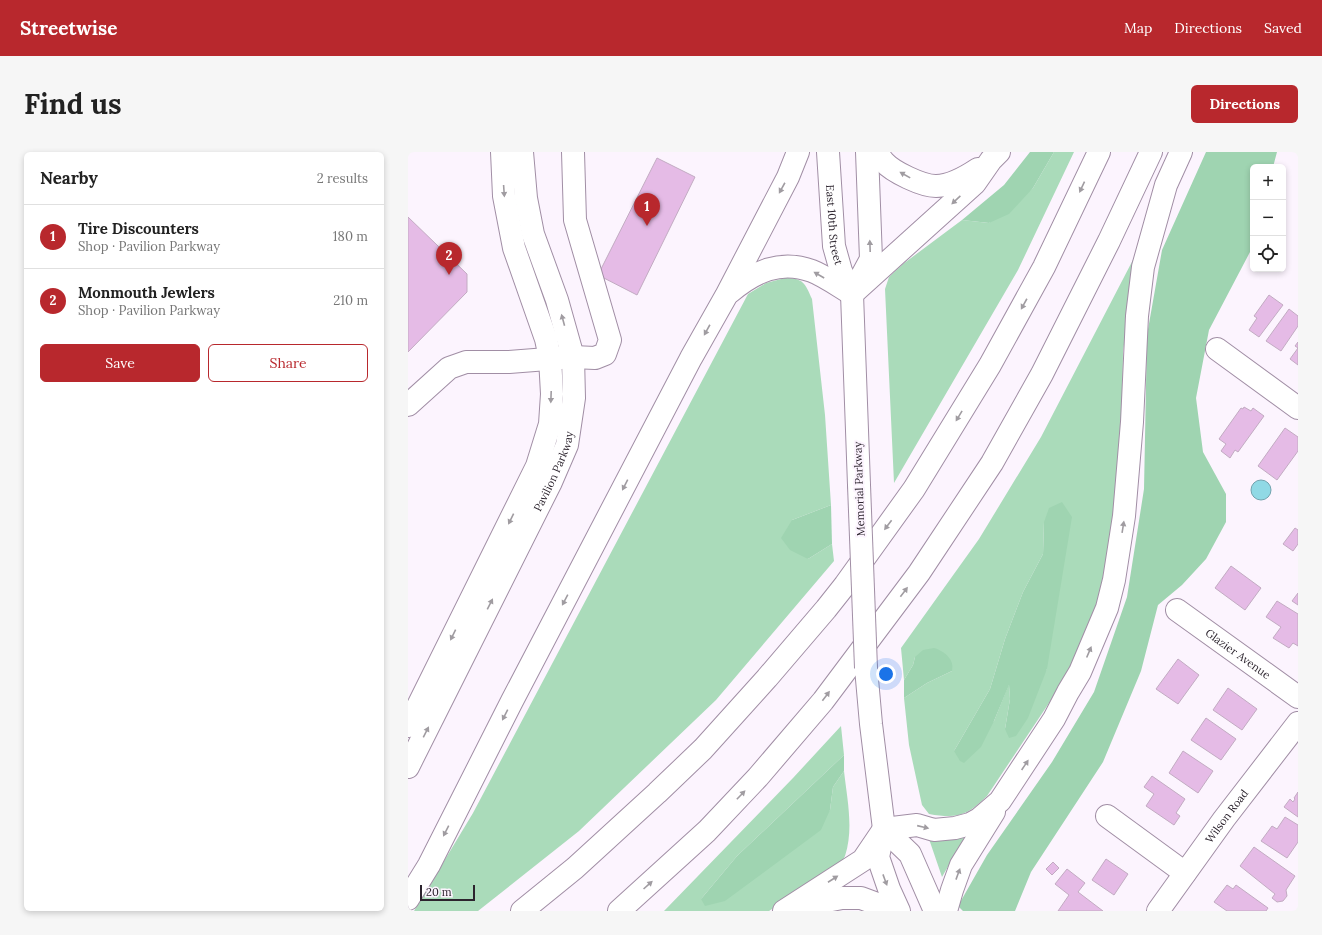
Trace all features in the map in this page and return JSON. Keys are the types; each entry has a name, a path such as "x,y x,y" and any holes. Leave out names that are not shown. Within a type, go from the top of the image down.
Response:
{"main road":[{"name":"Pavilion Parkway","path":"408,726 537,466 550,424 552,394 550,358 546,339 514,248 504,196 502,152"},
{"name":"Pavilion Parkway","path":"408,767 552,482 567,444 574,398 573,357 557,300 533,234 526,198 522,152"},
{"path":"408,405 449,368 466,362 509,362 573,357 595,358 605,354 610,340 575,220 573,152"},
{"path":"408,899 429,866 512,701 691,358 726,296 788,177 798,152"},
{"name":"East 10th Street","path":"828,152 834,246 841,271 852,294"},
{"path":"852,294 871,259 866,152"},
{"path":"876,152 884,163 903,175 921,184 936,186 952,183 970,174 995,156"},
{"path":"522,911 575,868 703,749 767,678 845,586 914,489 990,365 1044,267 1098,152"},
{"path":"619,911 707,831 758,777 823,701 919,573 992,463 1038,380 1109,241 1151,152"},
{"path":"946,911 961,865 1000,801 1054,719 1080,672 1107,608 1114,580 1124,516 1132,422 1137,316 1143,268 1166,185 1181,152"},
{"path":"852,294 975,183 995,156"},
{"path":"726,296 744,280 766,269 788,265 812,271 852,294"},
{"name":"Memorial Parkway","path":"852,294 866,668 871,724 884,829 878,857 898,911"},
{"path":"1217,349 1298,408"},
{"name":"Glazier Avenue","path":"1177,610 1298,697"},
{"name":"Wilson Road","path":"1158,911 1226,817 1298,723"},
{"path":"786,909 863,860 884,829 917,825 934,830 955,828 970,824 979,819 1000,801"},
{"path":"1106,816 1185,873"},
{"path":"884,829 910,854 936,911"},
{"path":"786,909 842,898 861,898 898,911"}],"green space":[{"path":"1030,152 1054,152 1033,188 1009,214 989,223 962,220 1004,185"},
{"path":"1054,152 1074,152 1018,270 894,483 885,289 889,277 903,264 962,220 989,223 1033,188"},
{"path":"1206,152 1277,152 1274,164 1250,164 1250,252 1209,330 1196,398 1203,452 1226,494 1226,522 1206,559 1182,585 1158,605 1141,671 1103,762 1031,872 1015,911 963,911 958,906 987,855 1052,762 1094,692 1127,597 1144,489 1147,335 1162,250"},
{"path":"1136,254 1123,352 1122,428 1116,522 1102,593 1073,661 1055,694 987,796 973,808 961,814 947,816 929,814 922,805 909,745 904,698 927,683 952,671 915,657 913,665 904,680 901,648 979,539 1041,437","holes":["1044,522 1047,669 1005,729 1010,699 1009,684 994,721 954,751 990,689 1005,639 1023,592 1043,554"]},
{"path":"785,278 796,279 803,282 812,299 825,415 831,505 792,520 808,559 832,544 834,561 716,700 579,831 478,911 414,911 473,813 748,294 766,283"},
{"path":"1062,502 1072,517 1047,669 1028,718 1016,736 1009,738 1005,729 1010,699 1009,685 981,747 964,763 960,761 954,751 990,689 1005,639 1023,592 1043,554 1044,522 1049,508"},
{"path":"831,505 832,544 808,559 790,550 781,538 792,520"},
{"path":"934,648 948,656 952,663 952,671 927,683 904,698 904,680 913,665 915,657 923,650"},
{"path":"841,726 844,755 737,856 701,899 830,810 833,787 844,771 849,814 849,835 848,846 845,856 841,862 835,868 769,911 664,911 793,778"},
{"path":"844,755 844,771 833,787 830,810 821,830 725,901 705,906 701,899 737,856"},
{"path":"967,835 966,840 942,877 929,839"}],"water":[{"path":"1261,480 1268,483 1271,490 1268,497 1261,500 1254,497 1251,490 1254,483"}],"building":[{"path":"657,158 695,177 637,295 598,275"},
{"path":"408,217 467,274 467,292 408,352"},
{"path":"1269,295 1283,305 1259,337 1249,330 1257,318 1254,316"},
{"path":"1289,309 1298,316 1298,326 1281,351 1266,341"},
{"path":"1298,348 1298,365 1290,359"},
{"path":"1244,407 1251,411 1253,408 1264,416 1238,452 1235,450 1230,458 1221,451 1226,444 1219,439 1241,408 1243,409"},
{"path":"1285,428 1298,437 1298,451 1277,480 1258,466"},
{"path":"1295,528 1298,530 1298,544 1293,551 1283,544"},
{"path":"1231,566 1261,588 1245,610 1215,588"},
{"path":"1298,593 1298,605 1292,601"},
{"path":"1277,601 1298,614 1298,646 1293,643 1289,648 1273,638 1281,627 1266,617"},
{"path":"1178,659 1199,675 1178,704 1156,689"},
{"path":"1228,688 1257,709 1242,730 1213,710"},
{"path":"1206,718 1236,739 1221,760 1191,740"},
{"path":"1183,751 1213,771 1198,793 1169,773"},
{"path":"1152,776 1185,799 1176,813 1180,816 1174,825 1146,806 1154,794 1144,787"},
{"path":"1298,792 1298,817 1284,807 1290,799 1293,802"},
{"path":"1285,817 1298,825 1298,842 1287,858 1261,841 1272,826 1277,829"},
{"path":"1254,847 1295,876 1286,890 1287,896 1283,901 1277,902 1272,898 1275,894 1240,866"},
{"path":"1106,859 1128,874 1114,895 1092,880"},
{"path":"1053,862 1059,868 1052,875 1046,869"},
{"path":"1067,869 1085,883 1078,892 1103,911 1058,911 1069,895 1055,884"},
{"path":"1227,885 1233,889 1236,885 1268,908 1266,911 1227,911 1214,902"}],"place":[{"name":"Tire Discounters","path":"647,226"},
{"name":"Monmouth Jewlers","path":"449,275"}]}
